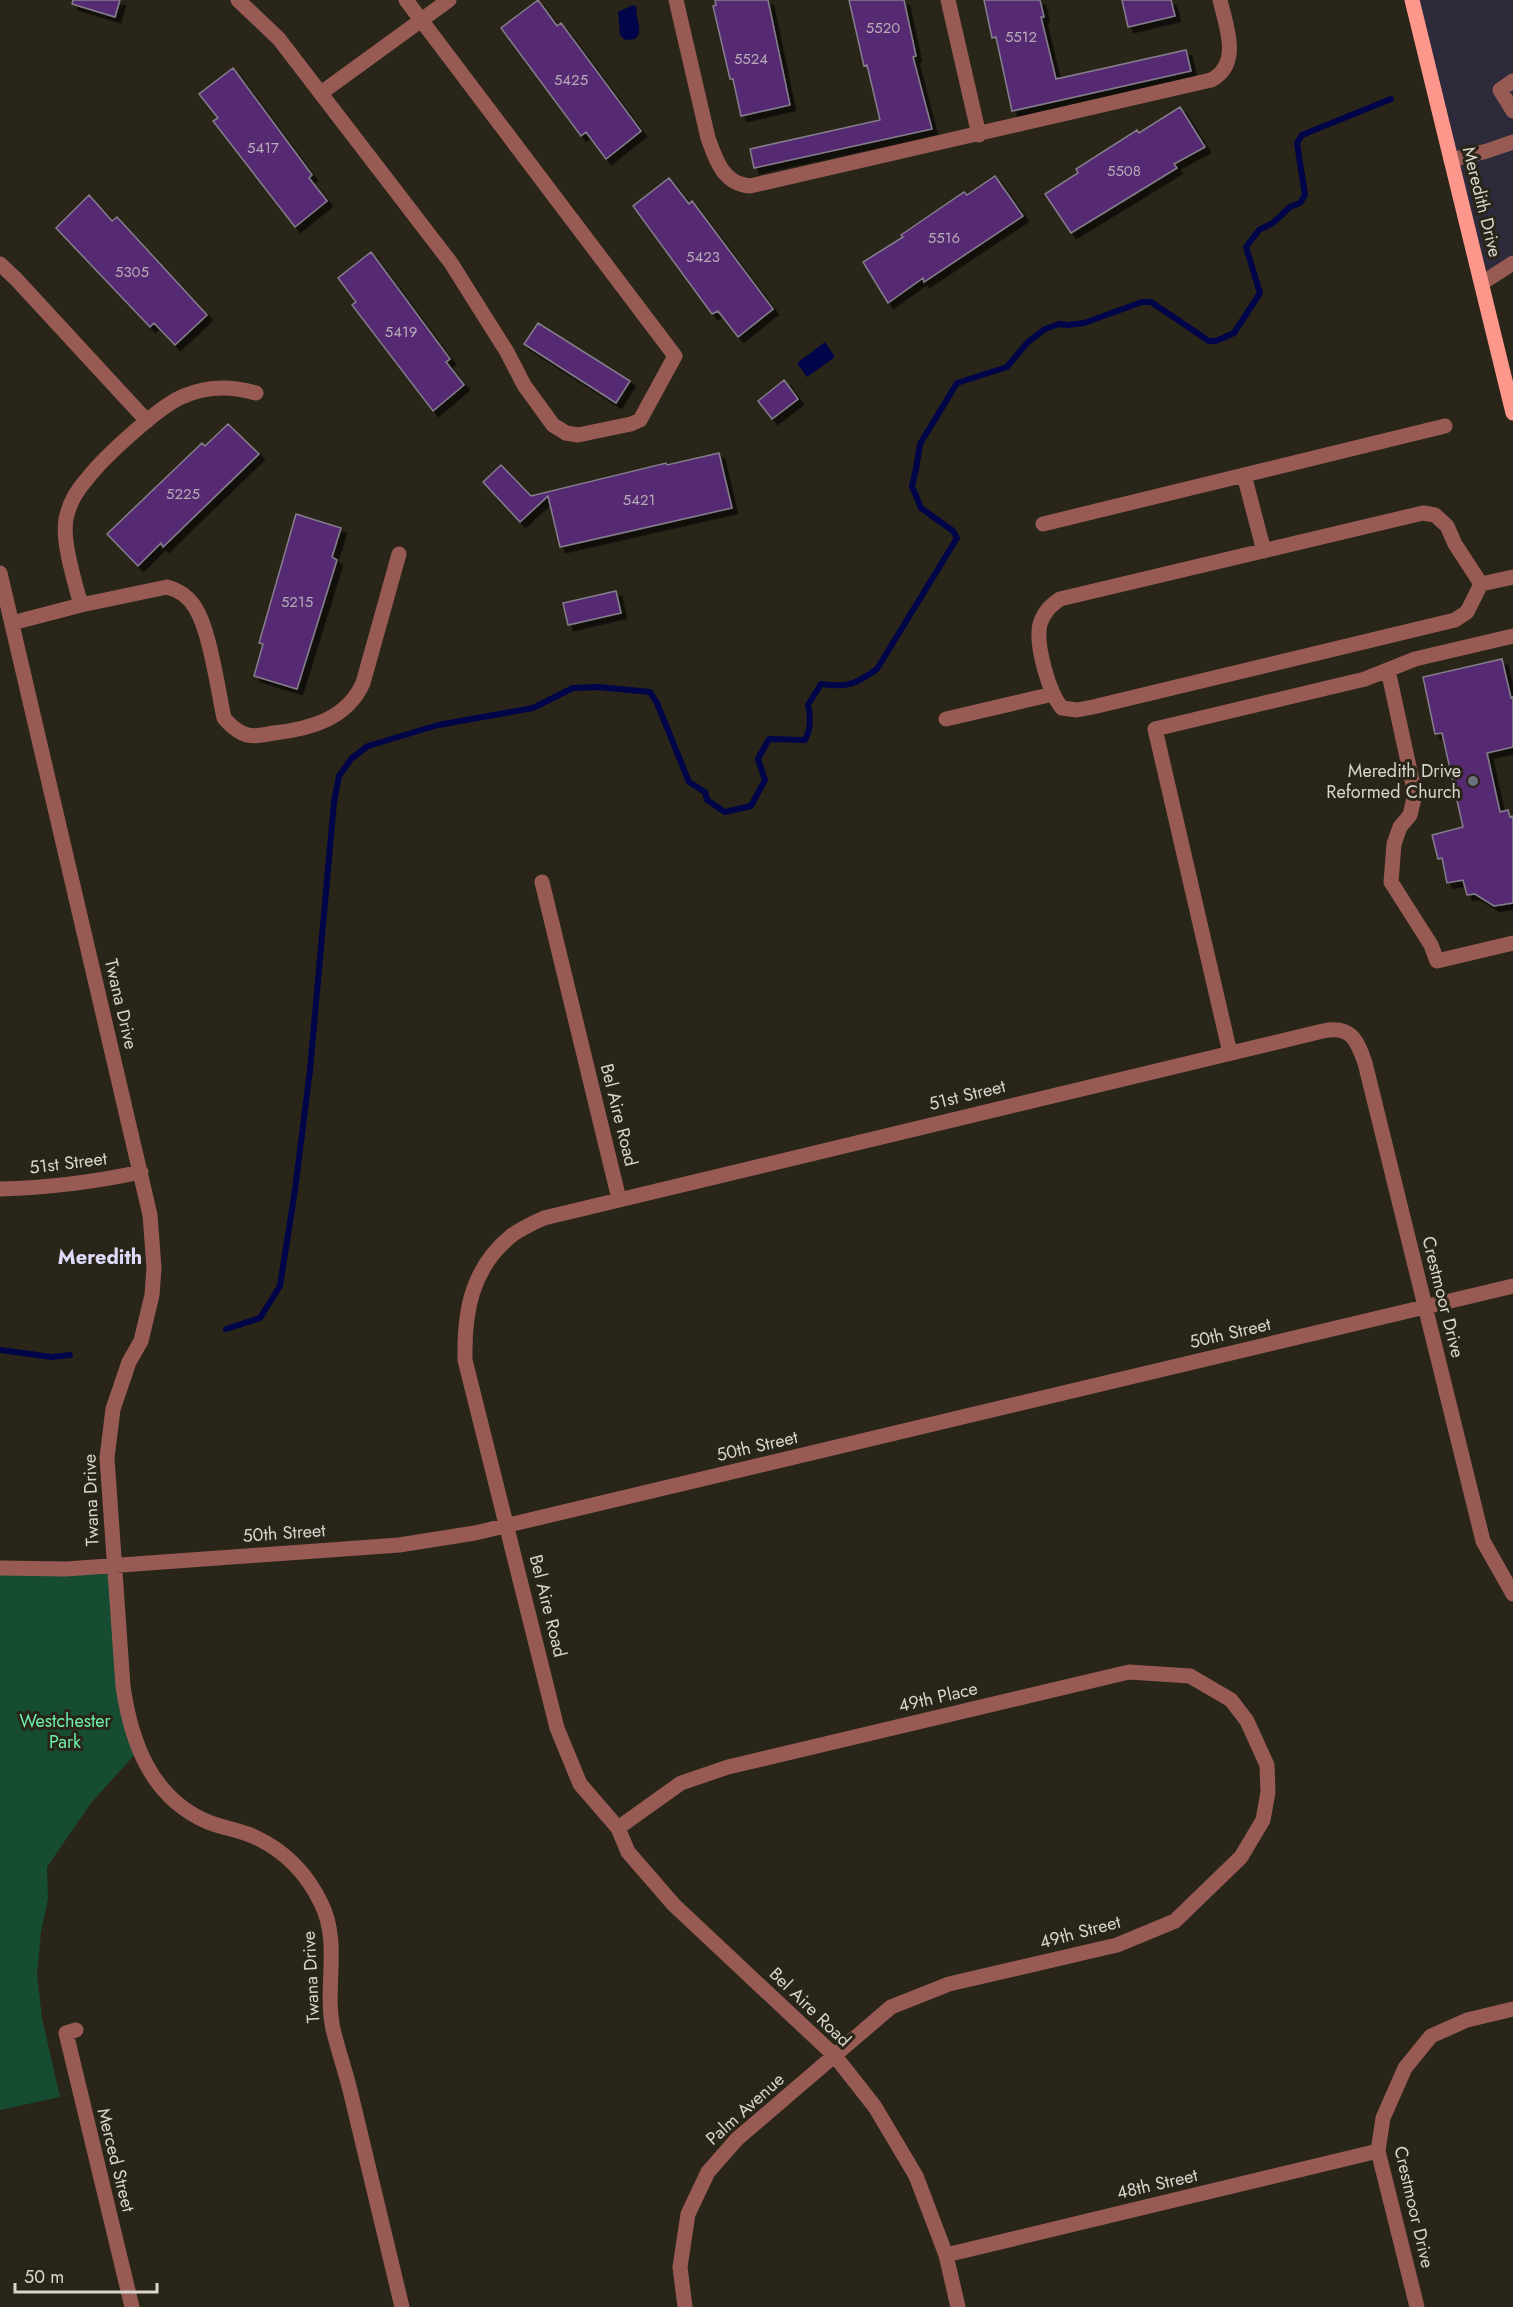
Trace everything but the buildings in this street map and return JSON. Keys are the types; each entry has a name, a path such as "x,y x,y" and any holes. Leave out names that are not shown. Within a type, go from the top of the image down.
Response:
{"main road":[{"name":"Meredith Drive","path":"1412,0 1513,413"}],"street":[{"path":"238,0 279,39 451,263 507,352 524,385 553,425 566,433 578,435 632,424 640,420 675,356 406,0"},
{"path":"321,93 449,0"},
{"path":"676,0 708,138 722,172 740,186 750,186 979,135 1211,80 1218,76 1230,58 1220,0"},
{"path":"948,0 979,135"},
{"path":"1513,81 1500,90 1513,111"},
{"path":"1451,160 1513,142"},
{"path":"1482,283 1513,263"},
{"path":"0,264 147,422"},
{"path":"81,605 67,550 66,517 74,497 86,479 147,422 182,396 200,390 221,388 243,389 256,393"},
{"path":"1043,524 1445,426"},
{"path":"1244,476 1264,551"},
{"path":"1424,513 1435,515 1447,526 1455,544 1481,584 1467,612 1455,620 1085,709 1062,708 1053,694 1039,644 1040,626 1050,607 1060,599 1424,513"},
{"path":"12,623 167,586 185,596 196,609 206,634 224,718 231,726 242,733 253,736 294,731 330,718 357,698 363,684 399,554"},
{"name":"Twana Drive","path":"0,573 150,1215 154,1268 152,1295 141,1341 129,1362 113,1409 106,1458 127,1715 138,1751 149,1772 164,1792 183,1808 207,1822 254,1837 274,1848 294,1864 310,1882 323,1906 330,1928 333,1954 329,1999 333,2028 348,2080 402,2307"},
{"path":"1481,584 1513,577"},
{"path":"1230,1053 1155,729 1365,679 1415,659 1513,636"},
{"path":"1388,670 1415,794 1410,815 1400,827 1394,844 1391,882 1431,945 1437,961 1513,944"},
{"path":"946,719 1053,694"},
{"name":"Bel Aire Road","path":"542,882 620,1199 544,1218 511,1236 486,1263 470,1298 465,1327 465,1360 557,1728 580,1784 618,1827 628,1852 674,1905 835,2056 875,2107 916,2176 946,2255 958,2307"},
{"name":"Crestmoor Drive","path":"1323,1031 1334,1029 1345,1031 1354,1037 1360,1049 1483,1541 1513,1594"},
{"name":"51st Street","path":"620,1199 1323,1031"},
{"name":"51st Street","path":"0,1189 37,1188 97,1181 141,1172"},
{"name":"50th Street","path":"0,1568 56,1569 399,1545 475,1533 1513,1286"},
{"name":"49th Place","path":"618,1827 681,1784 728,1767 1130,1672 1190,1676 1231,1700 1248,1721 1257,1739"},
{"name":"49th Street","path":"835,2056 891,2007 921,1994 948,1984 1117,1945 1175,1921 1241,1857 1263,1820 1268,1792 1268,1765 1257,1739"},
{"name":"Crestmoor Drive","path":"1417,2307 1378,2151 1383,2118 1405,2068 1431,2036 1467,2020 1513,2009"},
{"name":"Merced Street","path":"76,2031 66,2033 132,2307"},
{"name":"Palm Avenue","path":"685,2307 680,2267 688,2214 708,2172 737,2139 835,2056"},
{"name":"48th Street","path":"946,2255 1378,2151"}],"shaded area":[{"path":"1412,0 1513,0 1513,263 1482,283"},
{"path":"633,5 637,7 639,32 635,39 625,40 620,35 618,12"},
{"path":"825,342 835,357 807,377 797,363"}],"green space":[{"name":"Westchester Park","path":"113,1565 138,1751 91,1803 47,1867 48,1899 41,1932 37,1974 42,2018 60,2097 0,2110 0,1568"}],"waterway":[{"path":"226,1329 260,1318 280,1286 310,1070 334,802 339,776 352,758 368,746 438,725 533,708 573,688 598,687 650,692 657,703 689,782 705,792 707,800 725,812 751,806 765,780 758,759 769,739 805,740 810,723 808,705 821,684 851,684 877,669 957,538 953,531 921,508 912,486 920,444 957,383 1007,367 1028,342 1045,329 1059,324 1084,323 1142,302 1151,302 1209,341 1216,341 1234,333 1260,293 1246,247 1259,230 1273,223 1290,207 1300,203 1305,195 1297,143 1302,135 1391,99"},
{"path":"0,1350 52,1357 70,1355"}],"place":[{"name":"Meredith Drive Reformed Church","path":"1473,781"}],"district":[{"name":"Meredith","path":"100,1257"}]}
